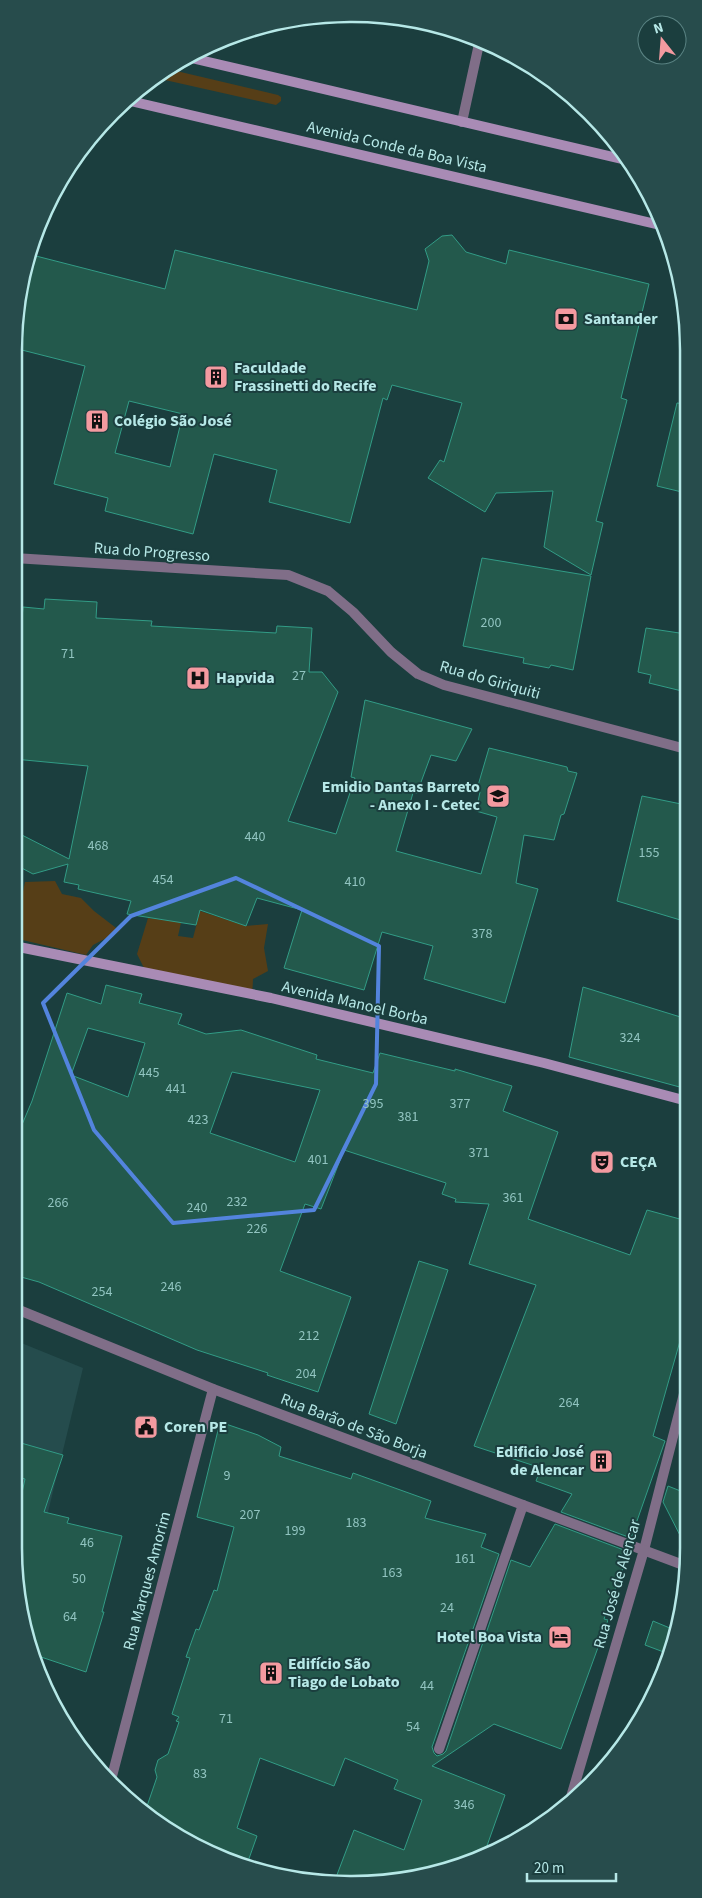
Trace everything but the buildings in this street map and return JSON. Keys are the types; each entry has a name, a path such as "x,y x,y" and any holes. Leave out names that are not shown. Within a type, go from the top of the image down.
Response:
{"main road":[{"path":"199,60 617,158"},
{"name":"Avenida Conde da Boa Vista","path":"136,102 653,223"},
{"name":"Avenida Manoel Borba","path":"22,948 271,998 544,1063 680,1099"}],"street":[{"path":"462,122 478,48"},
{"name":"Rua do Progresso","path":"22,558 288,575"},
{"name":"Rua do Giriquiti","path":"288,575 328,591 353,612 391,652 418,674 444,685 680,747"},
{"name":"Rua Barão de São Borja","path":"22,1311 213,1389 679,1563"},
{"name":"Rua Marques Amorim","path":"113,1773 213,1389"},
{"name":"Rua José de Alencar","path":"574,1788 644,1550 680,1409"},
{"path":"439,1749 523,1505"}],"highlighted area":[{"path":"236,878 379,946 376,1084 314,1210 173,1223 94,1130 43,1003 131,916"}],"shaded area":[{"path":"179,72 278,95 281,97 281,101 276,105 165,80"},
{"path":"55,881 62,894 81,898 94,911 120,931 93,945 86,955 22,940 22,896 25,882"},
{"path":"174,901 185,905 178,936 193,938 200,911 246,926 268,924 264,948 268,971 253,979 252,999 144,968 137,954 148,918 172,921"},
{"path":"22,1343 83,1368 27,1599 22,1547"}],"place":[{"name":"Santander","path":"566,319"},
{"name":"Faculdade Frassinetti do Recife","path":"216,377"},
{"name":"Colégio São José","path":"97,421"},
{"name":"Hapvida","path":"198,678"},
{"name":"Emidio Dantas Barreto - Anexo I - Cetec","path":"498,796"},
{"name":"CEÇA","path":"602,1162"},
{"name":"Coren PE","path":"146,1427"},
{"name":"Edificio José de Alencar","path":"601,1461"},
{"name":"Hotel Boa Vista","path":"560,1637"},
{"name":"Edifício São Tiago de Lobato","path":"271,1673"}]}
